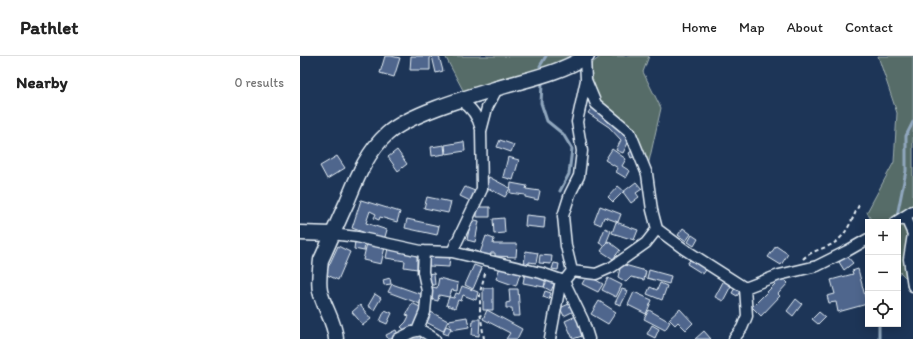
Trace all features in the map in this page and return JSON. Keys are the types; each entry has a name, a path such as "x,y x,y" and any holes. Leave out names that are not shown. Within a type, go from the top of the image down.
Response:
{"street":[{"path":"338,336 322,297 319,281 321,260 361,169 372,150 388,133 408,121 460,101 563,68 586,56 586,80 577,122 582,151 579,176 570,194 563,216 566,246 572,271"},
{"path":"586,80 596,104 630,132 647,174 652,210 657,229 684,249 745,288"},
{"path":"452,252 482,189 481,131 487,108 497,89"},
{"path":"460,101 468,106 475,114 481,131"},
{"path":"910,216 913,234 908,258 913,286"},
{"path":"572,271 596,274 612,267 646,243 657,229"},
{"path":"300,234 332,234 357,237 424,251 452,252 541,273 562,281 583,320 589,339"},
{"path":"745,288 789,272 817,266 865,241"},
{"path":"416,331 425,312 427,292 423,272 424,251"},
{"path":"550,339 562,281 572,271"},
{"path":"734,339 742,328 747,316 745,288"},
{"path":"398,339 421,330 435,339"}],"path":[{"path":"789,272 808,254 837,241 849,226 859,205"},
{"path":"484,339 480,312 480,292 489,261"}],"green space":[{"path":"445,56 579,56 573,60 464,92"},
{"path":"601,56 649,56 643,72 661,108 648,166 634,131 599,102 592,81 591,64"},
{"path":"878,56 913,56 913,208 895,219 870,219 867,212 894,162 897,113"},
{"path":"904,221 910,234 909,281 901,273 901,222"}],"building":[{"path":"385,56 400,58 394,77 380,73"},
{"path":"411,56 430,56 430,70 410,70"},
{"path":"432,56 439,56 443,71 436,73"},
{"path":"592,107 630,139 623,153 616,150 621,140 609,127 588,113"},
{"path":"500,140 514,145 511,152 497,147"},
{"path":"464,142 465,151 446,154 445,145"},
{"path":"444,145 445,154 432,156 431,147"},
{"path":"612,149 626,159 622,166 630,171 626,178 616,172 618,168 605,160"},
{"path":"397,150 407,164 398,171 388,157"},
{"path":"633,150 636,156 631,158 629,153"},
{"path":"337,156 345,168 327,179 320,166"},
{"path":"508,157 519,160 513,180 503,177"},
{"path":"489,177 510,188 505,197 484,186"},
{"path":"636,182 642,189 636,193 639,197 631,203 623,192"},
{"path":"511,183 527,186 526,189 540,191 538,200 525,197 525,195 510,193"},
{"path":"618,186 624,191 613,202 608,197"},
{"path":"465,187 475,191 470,201 460,196"},
{"path":"427,197 451,202 448,213 424,208"},
{"path":"361,200 400,212 397,222 380,217 379,220 374,218 376,214 370,211 366,223 387,230 384,240 352,228"},
{"path":"600,206 621,214 618,222 604,217 601,225 594,222"},
{"path":"477,207 490,207 490,217 477,217"},
{"path":"526,215 545,217 544,228 525,226"},
{"path":"504,218 505,233 494,234 493,219"},
{"path":"407,219 439,226 437,235 405,228"},
{"path":"471,219 479,221 475,242 467,240"},
{"path":"616,222 638,230 634,240 612,233"},
{"path":"605,228 611,231 605,246 599,243"},
{"path":"683,228 691,234 686,241 678,235"},
{"path":"692,235 698,239 694,246 688,242"},
{"path":"486,236 494,239 493,244 517,244 516,257 495,256 495,253 491,253 489,261 465,254 467,248 480,253"},
{"path":"355,241 365,243 364,251 354,249"},
{"path":"608,241 620,250 613,259 601,251"},
{"path":"367,243 385,247 381,264 363,260"},
{"path":"338,246 350,252 338,280 325,274"},
{"path":"776,246 788,254 781,265 768,257"},
{"path":"388,248 417,254 417,269 404,267 405,261 386,258"},
{"path":"526,251 538,253 536,263 529,262 529,265 524,264"},
{"path":"540,255 552,256 551,264 539,263"},
{"path":"429,256 450,257 449,267 429,266"},
{"path":"847,256 853,263 844,270 839,262"},
{"path":"692,257 708,267 703,274 687,264"},
{"path":"554,263 559,264 558,270 552,269"},
{"path":"621,264 646,271 644,280 631,277 626,282 618,277"},
{"path":"474,265 482,268 473,289 465,285"},
{"path":"500,267 520,274 516,286 496,279"},
{"path":"858,269 865,296 865,305 838,312 836,302 829,303 827,296 835,294 831,280 853,274 852,271"},
{"path":"649,270 671,276 669,284 647,278"},
{"path":"434,273 435,285 428,285 427,274"},
{"path":"525,273 546,278 544,287 523,283"},
{"path":"587,275 603,284 598,292 582,284"},
{"path":"782,277 788,283 778,294 780,296 761,316 752,307"},
{"path":"390,278 391,284 384,285 383,280"},
{"path":"439,278 458,283 457,291 452,290 449,297 439,295 438,301 430,299 432,287 437,288"},
{"path":"608,278 622,285 616,297 602,290"},
{"path":"548,279 555,282 551,291 544,287"},
{"path":"724,280 732,284 723,301 715,297"},
{"path":"660,283 667,286 662,300 647,294 650,287 657,290"},
{"path":"392,284 426,296 423,305 388,292"},
{"path":"462,286 478,292 476,300 463,295 461,301 458,300 455,308 446,305 449,297 454,298 456,293 459,294"},
{"path":"736,286 741,290 737,296 732,293"},
{"path":"483,288 493,288 493,310 483,310"},
{"path":"509,289 518,289 520,316 513,316 512,308 506,308 506,303 510,302"},
{"path":"622,289 628,291 621,305 615,303"},
{"path":"545,291 551,293 549,299 543,297"},
{"path":"634,292 652,300 646,314 628,305"},
{"path":"375,294 381,298 374,310 368,306"},
{"path":"796,299 802,304 793,316 787,311"},
{"path":"599,301 616,312 608,324 591,314"},
{"path":"412,303 420,307 422,311 414,328 407,332 401,327 409,316 406,315"},
{"path":"571,303 574,311 564,316 560,308"},
{"path":"360,305 371,319 363,325 352,312"},
{"path":"680,309 693,323 686,330 678,322 675,325 669,319"},
{"path":"385,310 392,313 387,324 380,321"},
{"path":"487,310 522,329 517,339 506,339 510,333 483,319"},
{"path":"649,310 670,322 665,330 644,319"},
{"path":"429,311 448,321 443,331 424,321"},
{"path":"819,312 825,317 818,324 812,319"},
{"path":"576,316 585,335 573,339 565,321"},
{"path":"467,317 469,327 451,330 449,320"},
{"path":"473,319 480,319 479,336 472,335"},
{"path":"652,325 659,329 655,338 647,334"},
{"path":"446,326 451,328 448,335 443,333"},
{"path":"396,330 399,336 393,339 388,339 386,335"},
{"path":"704,331 711,339 695,339"},
{"path":"418,333 421,339 404,339"}],"waterway":[{"path":"540,66 546,56"},
{"path":"542,84 541,103 547,121 563,134 572,149 569,174 560,191"},
{"path":"897,216 906,171 906,136 913,122"},
{"path":"879,327 879,339"}]}
